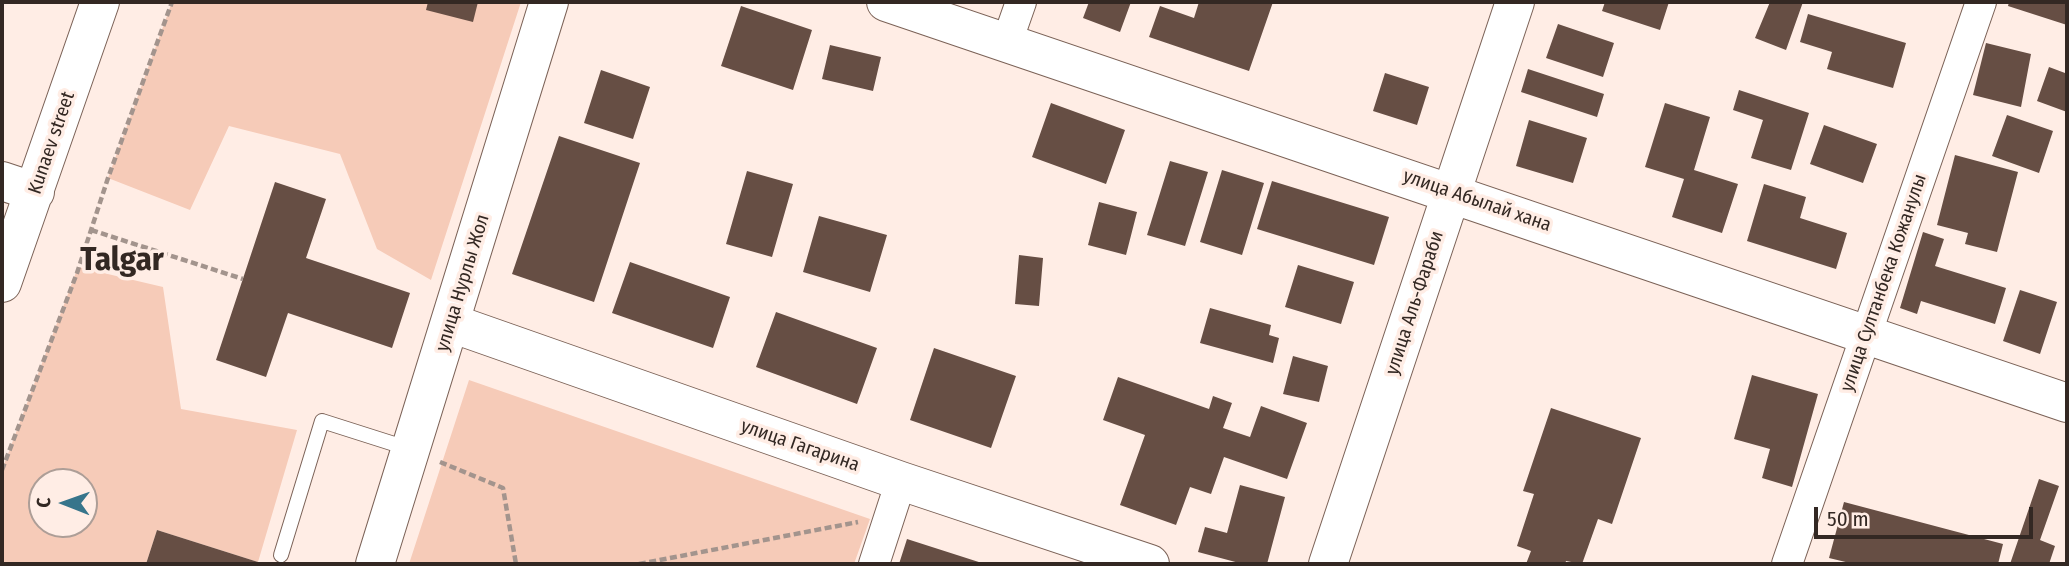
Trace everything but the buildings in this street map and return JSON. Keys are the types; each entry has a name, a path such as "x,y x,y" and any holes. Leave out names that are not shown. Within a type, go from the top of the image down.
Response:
{"main road":[{"name":"Kunaev street","path":"2,283 18,186 100,2"},
{"name":"улица Нурлы Жол","path":"375,564 549,2"},
{"name":"улица Абылай хана","path":"887,2 2067,403"},
{"name":"улица Аль-Фараби","path":"1328,564 1515,2"},
{"name":"улица Гагарина","path":"451,323 901,481 1150,564"}],"street":[{"path":"1007,42 1021,2"},
{"name":"улица Султанбека Кожанулы","path":"1787,564 1981,2"},
{"path":"874,564 901,481"}],"lane":[{"path":"281,555 322,421 411,450"}],"path":[{"path":"2,470 172,2"},
{"path":"90,230 243,279"},
{"path":"411,450 503,488 516,564"},
{"path":"639,564 890,517"}],"shaded area":[{"path":"172,2 521,2 431,280 377,249 340,154 229,126 190,210 108,178"},
{"path":"78,267 163,287 181,409 297,430 258,562 157,530 146,564 2,564 2,470"},
{"path":"469,380 870,519 854,564 409,564"}],"district":[{"name":"Talgar","path":"122,261"}]}
